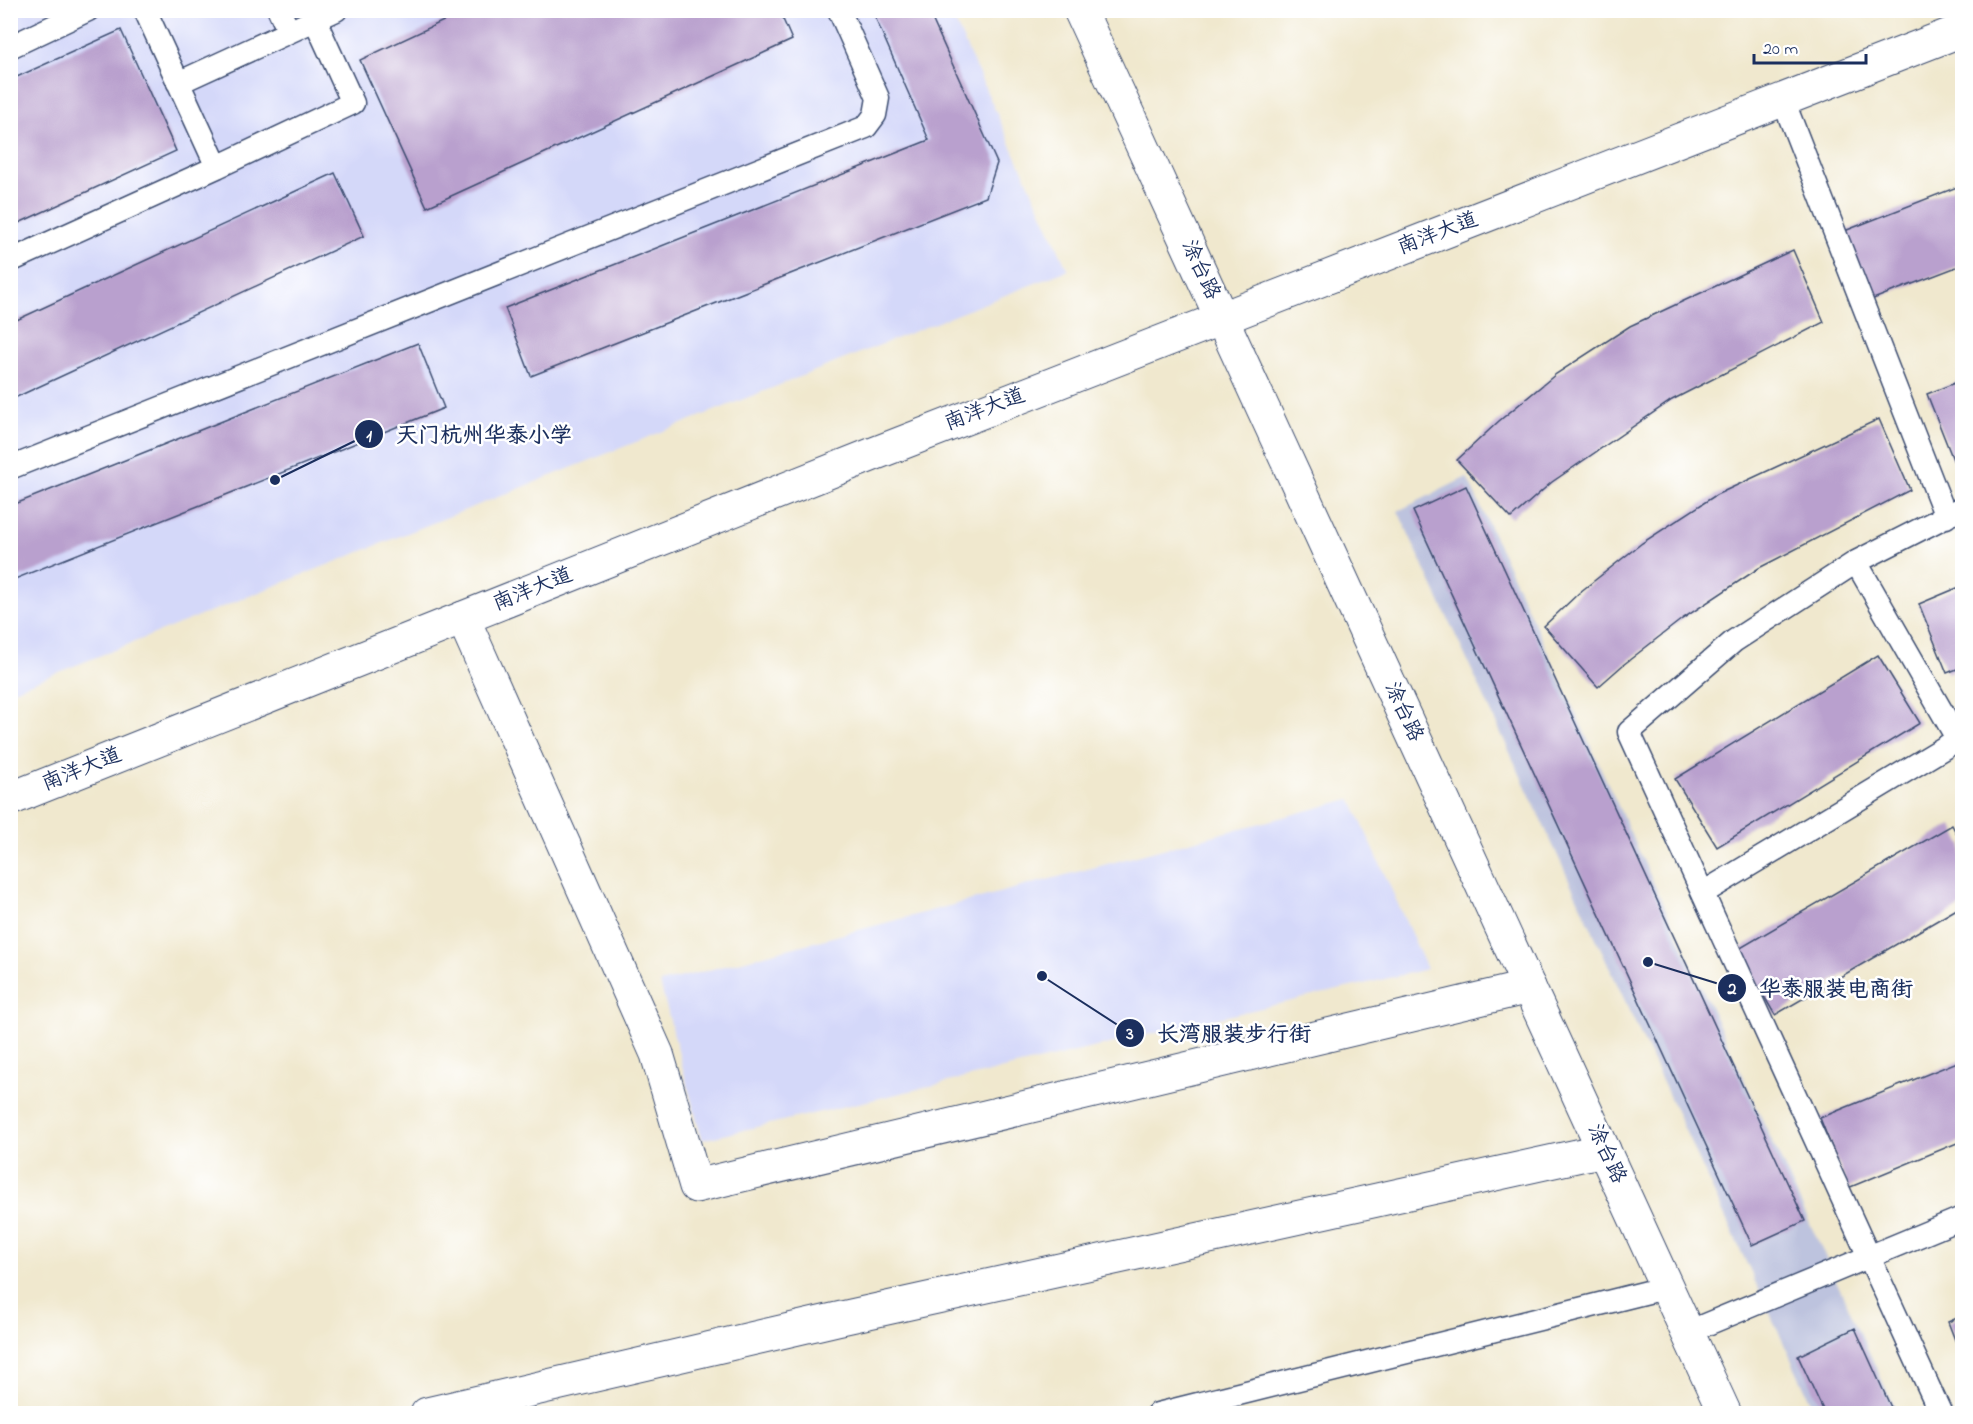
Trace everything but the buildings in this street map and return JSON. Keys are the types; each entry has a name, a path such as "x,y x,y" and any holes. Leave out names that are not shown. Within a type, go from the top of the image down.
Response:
{"street":[{"name":"涂台路","path":"1080,10 1725,1413"},
{"name":"南洋大道","path":"10,799 876,453 1962,30"},
{"path":"463,618 657,1054 696,1186 1529,987"},
{"path":"428,1413 837,1319 1604,1150"}],"lane":[{"path":"10,47 88,10"},
{"path":"145,10 216,167"},
{"path":"279,10 289,32"},
{"path":"178,83 336,10"},
{"path":"10,468 866,127 876,115 878,98 839,10"},
{"path":"10,261 353,103 315,20"},
{"path":"1783,100 1954,512 1856,562 1734,641 1629,732 1941,1413"},
{"path":"1703,893 1960,738 1856,562"},
{"path":"1688,1332 1962,1218"},
{"path":"1158,1413 1668,1287"}],"shaded area":[{"path":"11,11 950,11 1068,270 11,691"},
{"path":"1467,477 1897,1413 1816,1413 1398,511"},
{"path":"1351,799 1427,969 702,1140 660,983"}],"place":[{"name":"天门杭州华泰小学","path":"275,480"},
{"name":"华泰服装电商街","path":"1648,962"},
{"name":"长湾服装步行街","path":"1042,976"}]}
